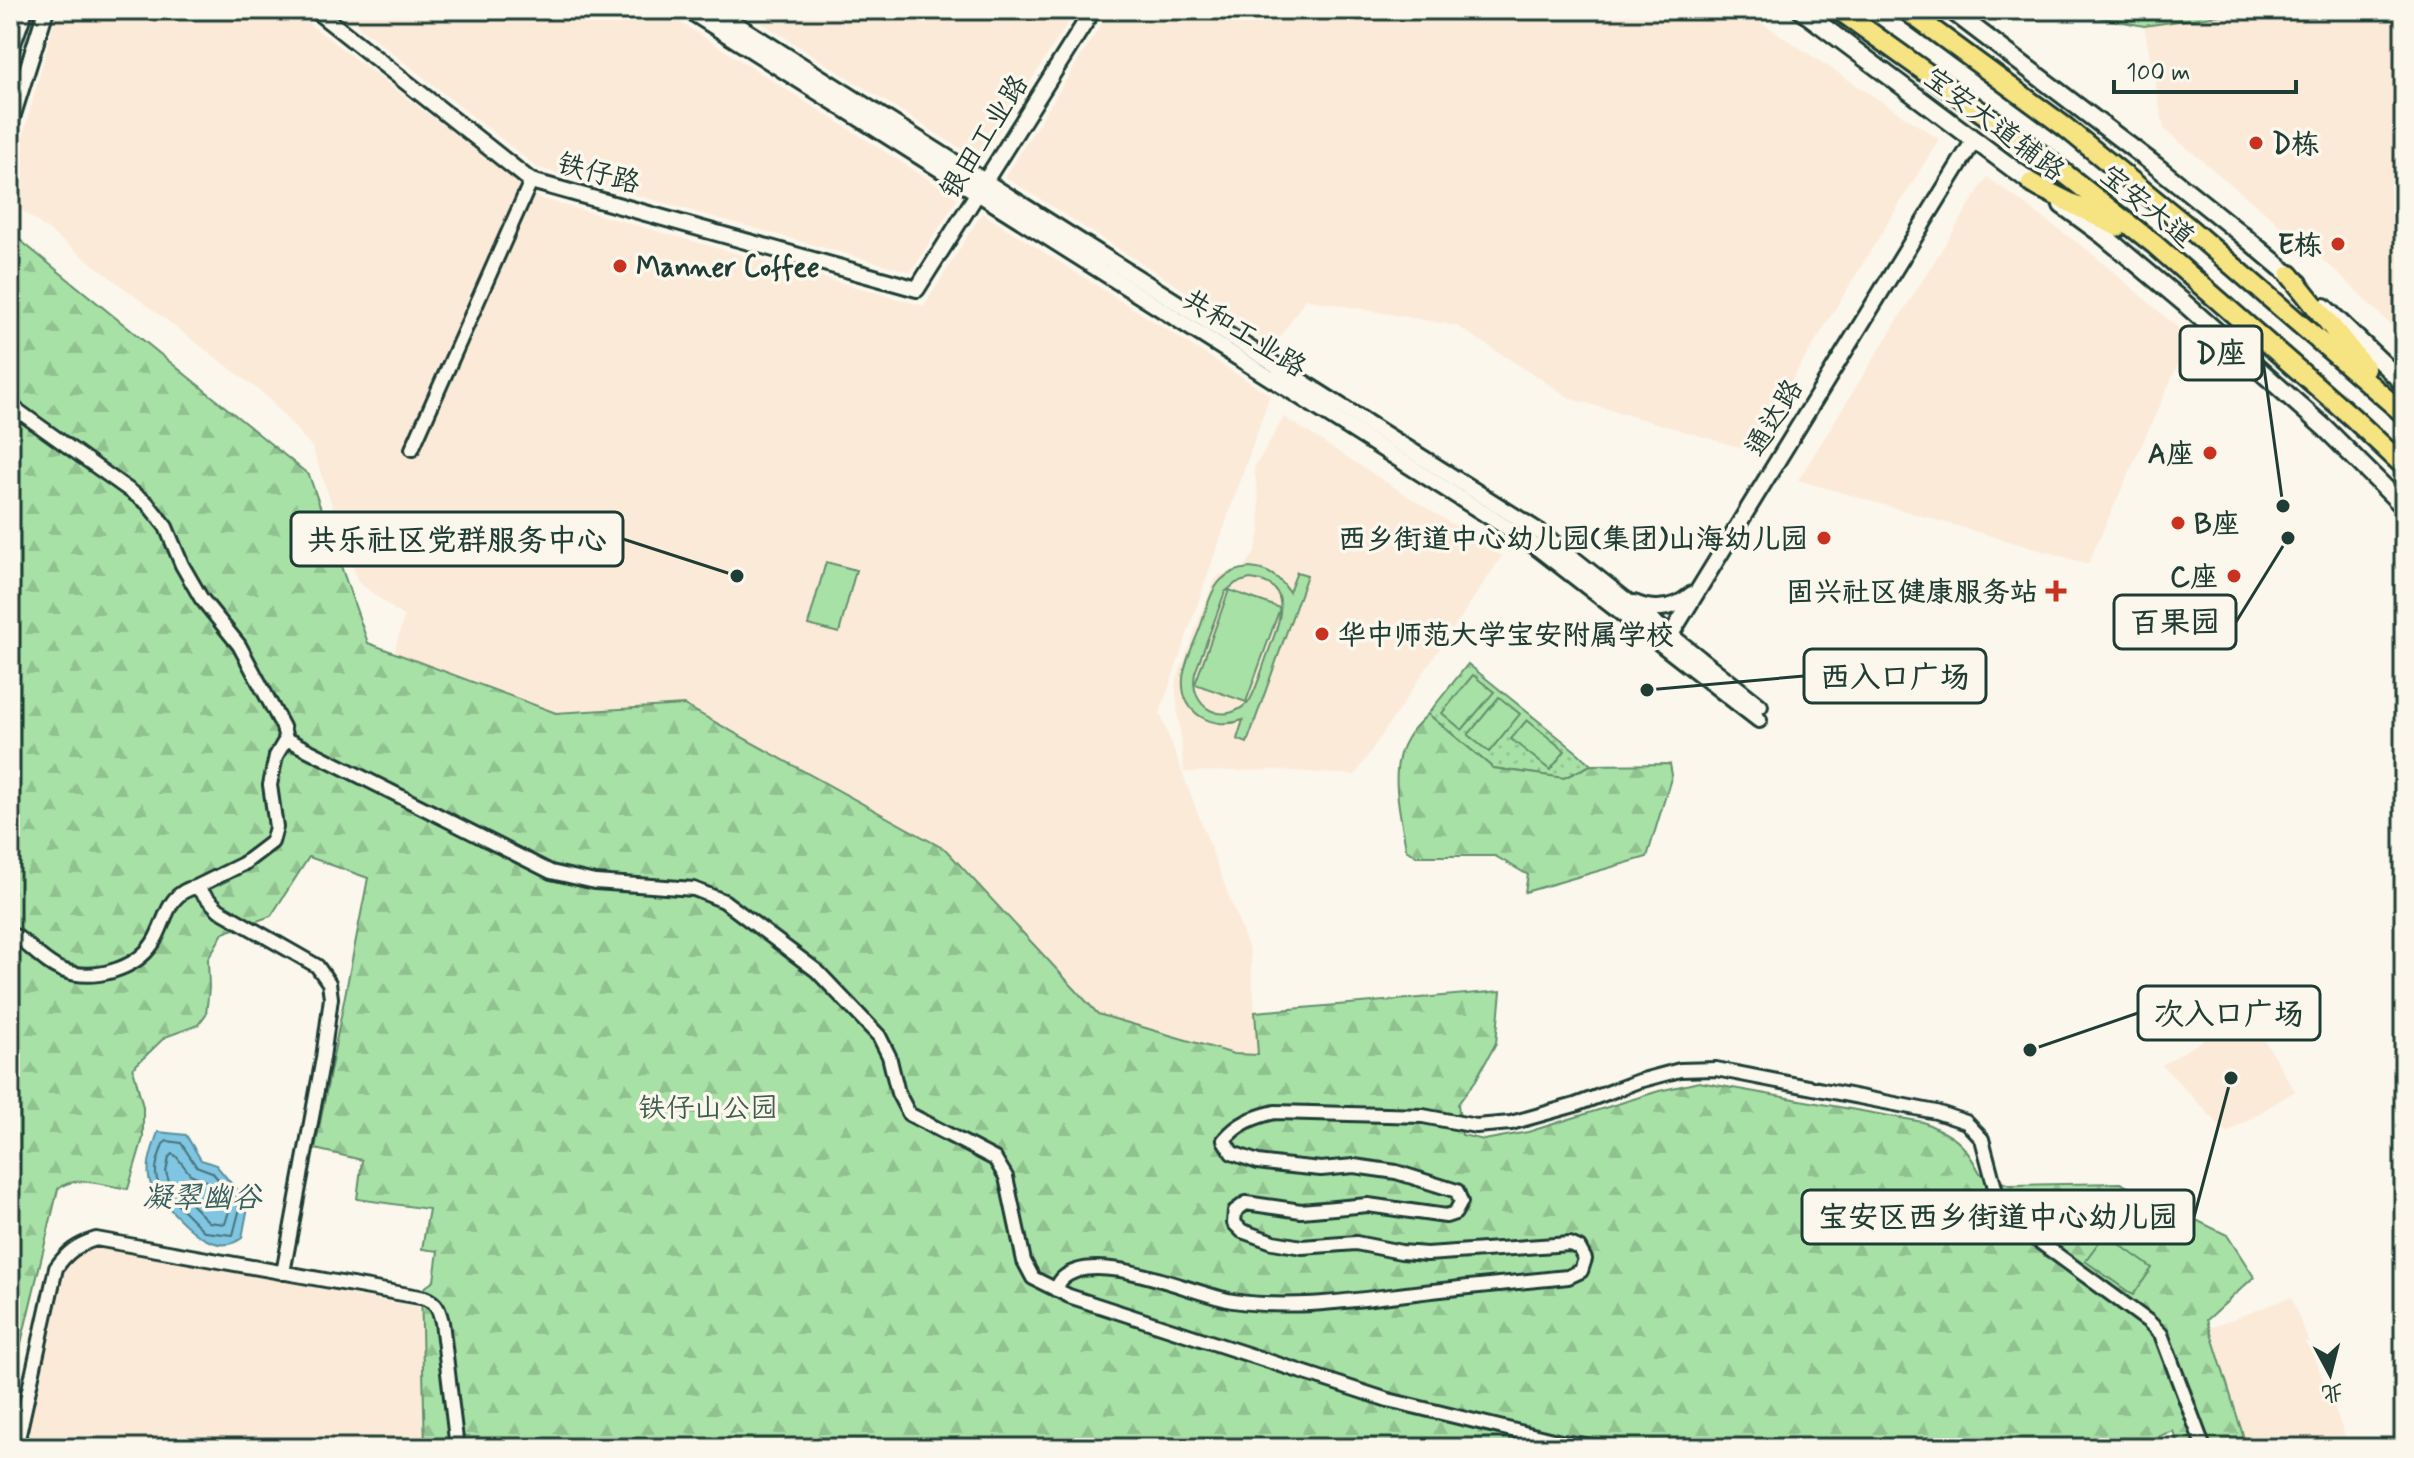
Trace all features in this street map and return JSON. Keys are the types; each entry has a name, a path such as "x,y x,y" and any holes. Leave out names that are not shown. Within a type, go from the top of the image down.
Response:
{"main road":[{"name":"宝安大道辅路","path":"1801,10 2103,235 2326,429 2404,507"},
{"name":"宝安大道","path":"1839,10 2040,154 2154,244 2404,466"},
{"name":"宝安大道","path":"1906,10 2065,127 2189,228 2399,410"},
{"path":"1951,10 2229,224 2290,275 2404,384"},
{"path":"2031,183 2154,244"},
{"path":"2290,275 2399,410"}],"street":[{"path":"10,52 25,10"},
{"path":"10,124 46,10"},
{"name":"铁仔路","path":"315,10 531,181 917,289"},
{"name":"共和工业路","path":"688,10 1540,532 1616,592 1667,640"},
{"name":"共和工业路","path":"714,10 1531,543 1667,640 1759,713"},
{"name":"银田工业路","path":"917,289 1093,10"},
{"name":"通达路","path":"1667,640 1974,140"},
{"path":"412,449 531,181"},
{"path":"10,405 147,503 166,527 182,565 201,598 239,645 283,727 286,739 276,756 270,785 276,827 272,842 233,869 196,887 184,889 172,900 152,945 135,960 109,973 82,976 60,970 10,934"},
{"path":"1616,592 1640,605 1665,608 1688,598 1705,578"},
{"path":"286,739 551,872 595,882 694,889 724,901 817,971 879,1036 889,1056 898,1093 909,1114 995,1159 1006,1177 1024,1261 1033,1278 1059,1284 1069,1296 1388,1400 1561,1442 1611,1448"},
{"path":"196,887 219,910 317,966 329,983 331,998 323,1058 283,1273"},
{"path":"1059,1284 1079,1271 1100,1267 1123,1269 1206,1295 1271,1305 1352,1300 1568,1277 1581,1271 1585,1259 1579,1248 1570,1244 1427,1254 1356,1243 1302,1247 1273,1242 1242,1231 1234,1223 1235,1211 1246,1203 1301,1211 1368,1205 1446,1216 1455,1213 1461,1202 1457,1191 1396,1172 1354,1166 1321,1169 1258,1162 1232,1153 1224,1140 1234,1128 1258,1116 1275,1112 1423,1116 1476,1126 1511,1123 1680,1070 1736,1073 1936,1112 1966,1122 1982,1139 1999,1203 2014,1227 2050,1249 2161,1334 2204,1448"},
{"path":"16,1448 56,1268 64,1255 78,1245 96,1239 425,1298 437,1306 442,1322 457,1448"}],"shaded area":[{"path":"57,10 291,10 539,198 924,306 982,213 1270,395 1160,713 1250,952 1259,1055 1234,1054 1097,1014 946,850 684,706 556,713 394,653 404,617 358,582 312,447 265,395 10,201 10,185"},
{"path":"338,10 661,10 958,198 911,272 538,168"},
{"path":"741,10 1076,10 980,161"},
{"path":"1110,10 1742,10 1939,139 1749,450 1572,399 1457,326 1305,299 1274,347 1005,177"},
{"path":"2254,10 2404,10 2404,338 2337,272 2164,129 2144,26"},
{"path":"1987,177 2090,252 2190,338 2088,564 1798,480"},
{"name":"华中师范大学宝安附属学校","path":"1284,417 1502,556 1355,775 1276,770 1184,772 1175,684 1213,583 1219,575 1244,567 1255,553 1260,531 1254,468"},
{"path":"2248,1013 2295,1091 2227,1133 2162,1065"},
{"path":"99,1247 418,1307 422,1313 425,1448 26,1448 62,1274 78,1254"},
{"path":"2291,1297 2350,1448 2247,1448 2210,1328"}],"green space":[{"path":"2061,10 2254,10 2144,26"},
{"name":"铁仔山公园","path":"10,232 309,475 368,643 556,713 684,705 946,850 1098,1014 1234,1054 1258,1055 1255,1012 1501,991 1496,1043 1476,1080 1458,1104 1462,1135 1484,1140 1528,1132 1659,1091 1699,1082 1923,1122 1957,1141 1980,1173 2009,1185 2120,1183 2227,1235 2254,1277 2207,1320 2247,1448 2179,1448 2173,1431 2156,1437 2154,1448 425,1448 421,1290 434,1281 438,1251 422,1249 429,1209 357,1199 362,1160 315,1149 368,878 309,857 271,916 223,933 208,959 206,1014 198,1025 165,1037 133,1068 143,1107 143,1138 128,1189 73,1182 58,1189 10,1389"},
{"path":"826,562 856,570 839,633 808,625"},
{"path":"1250,568 1273,575 1289,592 1297,572 1307,575 1247,743 1237,739 1243,720 1232,723 1210,721 1193,710 1187,702 1183,679 1214,590 1227,575","holes":["1250,579 1265,582 1274,588 1279,597 1279,618 1255,689 1250,700 1230,713 1211,710 1197,696 1195,673 1225,592 1236,583"]},
{"path":"1229,590 1280,608 1246,702 1195,684"},
{"path":"1468,664 1591,765 1564,778 1493,768 1428,714"},
{"path":"1473,675 1494,692 1462,730 1442,713"},
{"path":"1499,697 1520,714 1489,752 1468,735"},
{"path":"1428,714 1493,768 1564,778 1591,765 1670,764 1672,775 1647,857 1525,892 1528,875 1495,856 1416,856 1406,849 1397,792 1398,764 1407,738"},
{"path":"1527,720 1565,751 1550,770 1511,739"},
{"path":"2105,1234 2152,1268 2133,1295 2085,1261"}],"water":[{"name":"凝翠幽谷","path":"158,1132 186,1135 201,1160 216,1165 245,1200 247,1212 242,1238 230,1244 206,1240 155,1193 148,1170"}],"place":[{"name":"D栋","path":"2256,143"},
{"name":"E栋","path":"2338,244"},
{"name":"Manner Coffee","path":"620,266"},
{"name":"A座","path":"2210,453"},
{"name":"D座","path":"2283,506"},
{"name":"B座","path":"2178,523"},
{"name":"西乡街道中心幼儿园(集团)山海幼儿园","path":"1824,538"},
{"name":"百果园","path":"2288,538"},
{"name":"共乐社区党群服务中心","path":"737,576"},
{"name":"C座","path":"2234,576"},
{"name":"固兴社区健康服务站","path":"2056,591"},
{"name":"华中师范大学宝安附属学校","path":"1322,634"},
{"name":"西入口广场","path":"1647,690"},
{"name":"次入口广场","path":"2030,1050"},
{"name":"宝安区西乡街道中心幼儿园","path":"2231,1078"}]}
